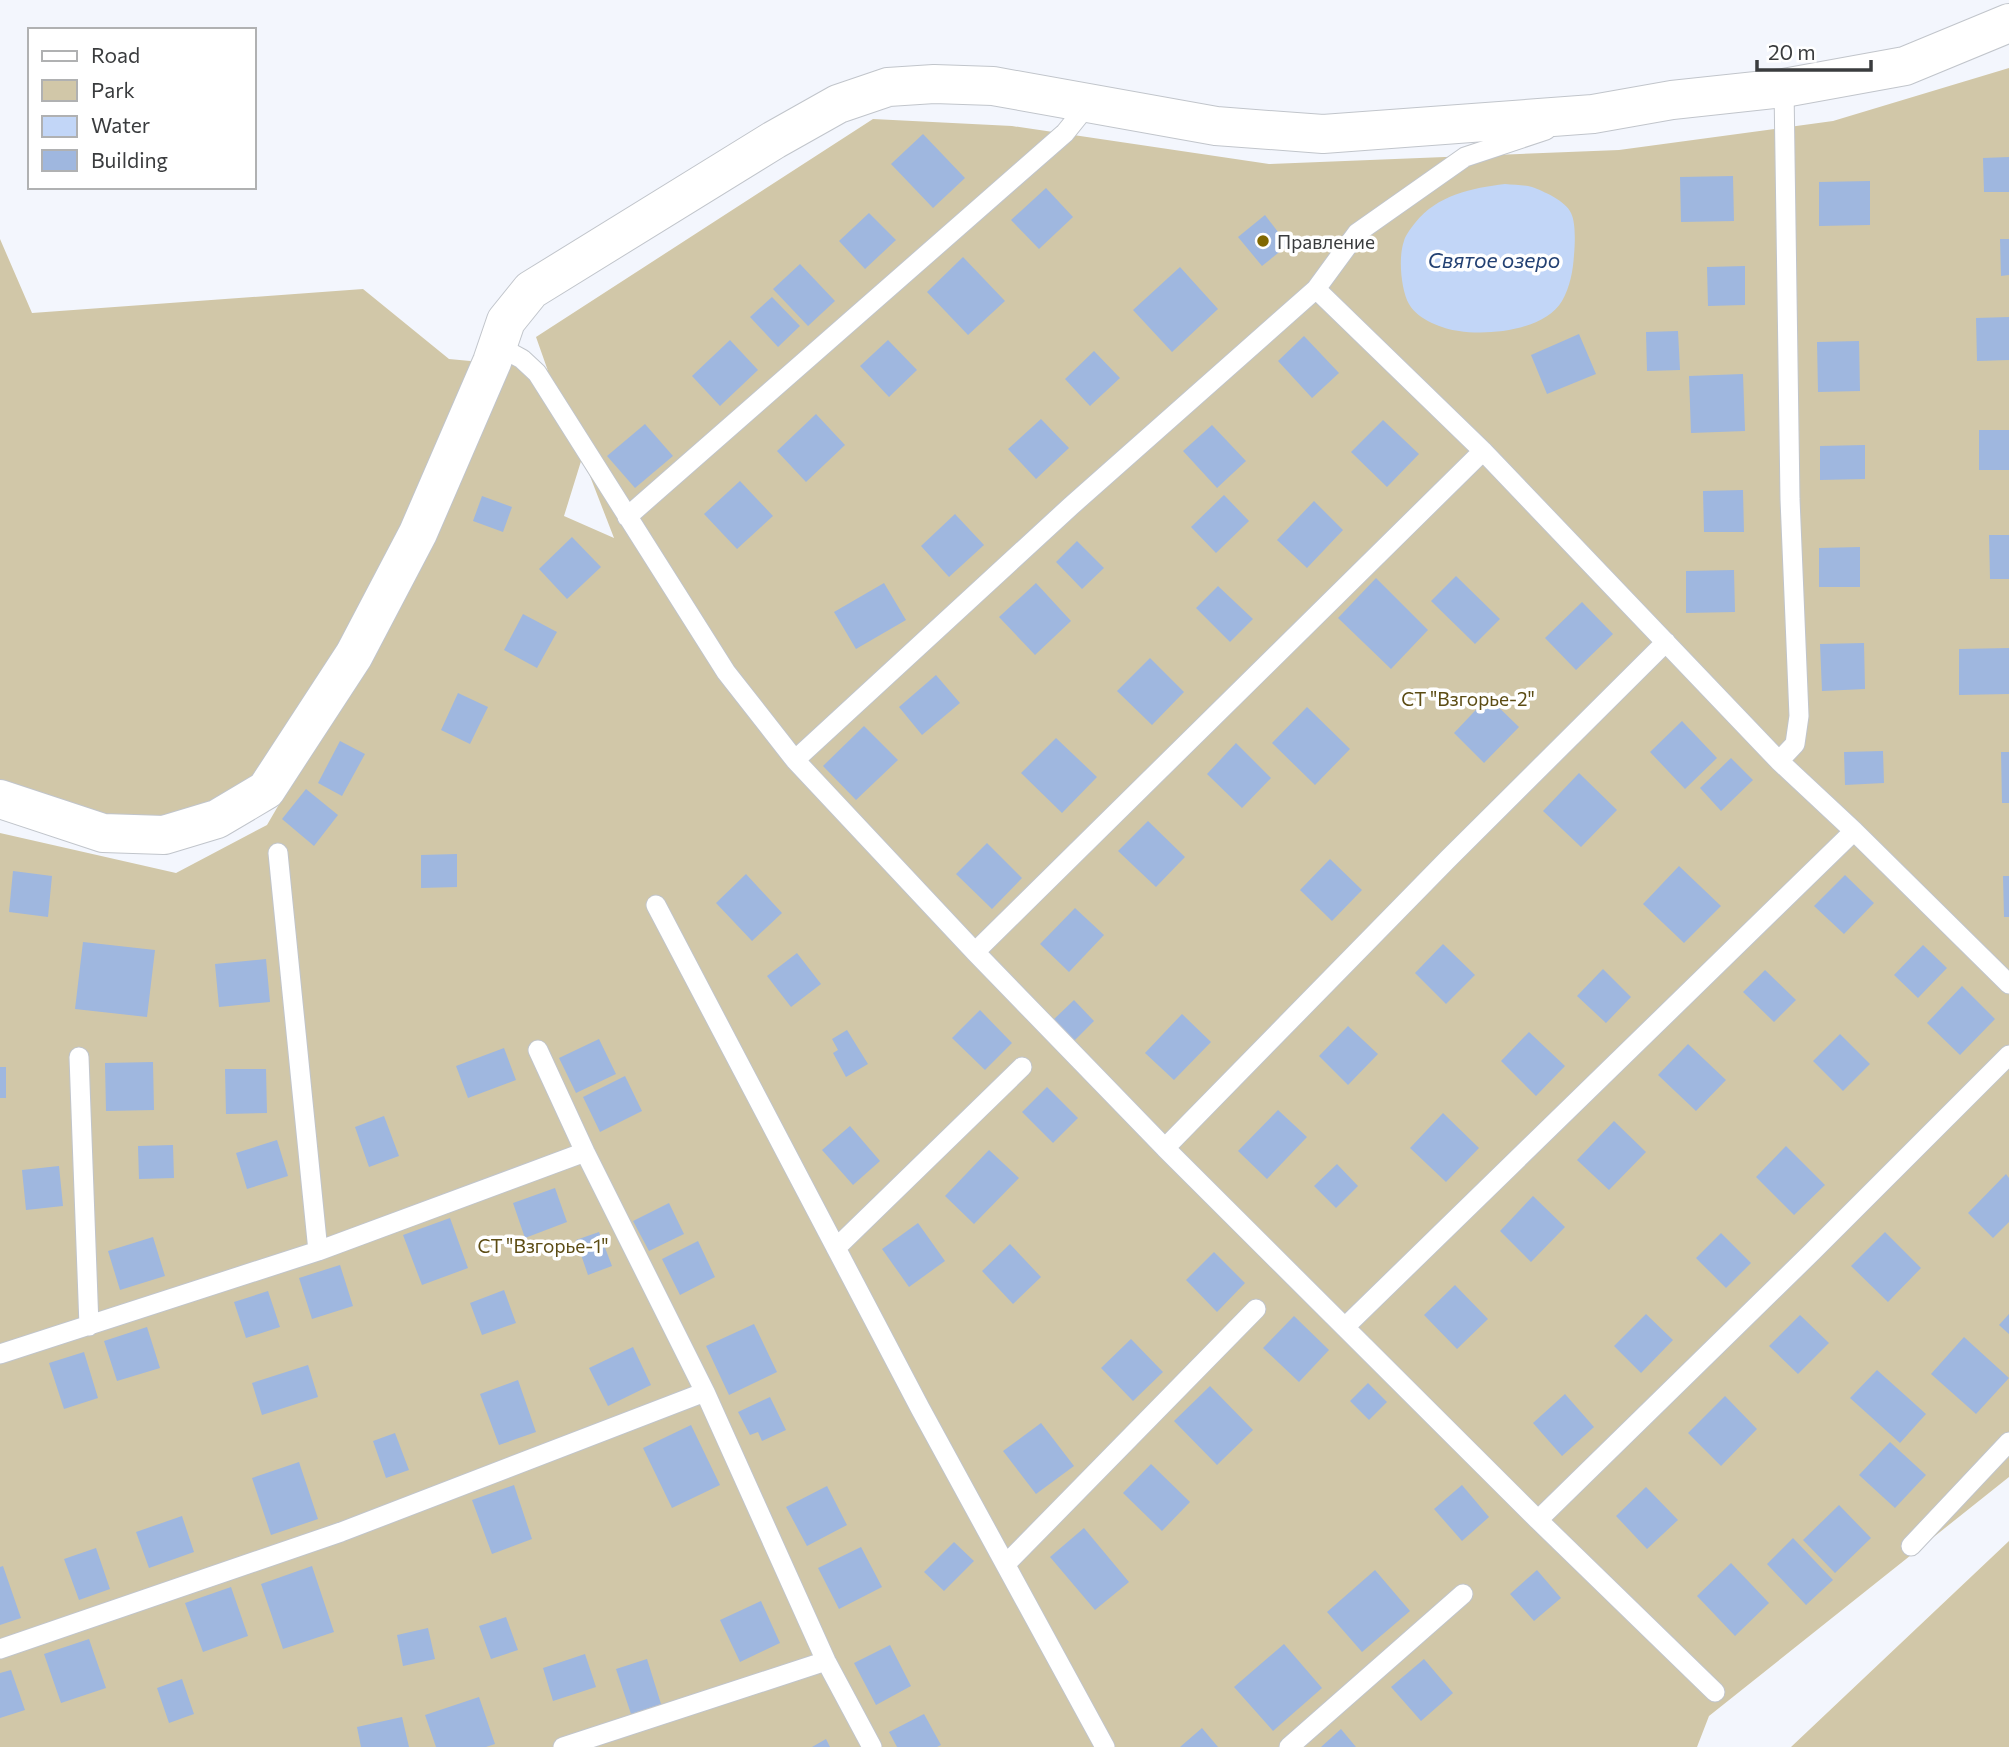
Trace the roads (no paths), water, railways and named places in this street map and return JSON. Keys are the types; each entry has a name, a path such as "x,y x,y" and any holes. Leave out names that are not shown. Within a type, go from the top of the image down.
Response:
{"street":[{"path":"0,799 103,833 164,835 217,819 266,790 354,655 418,533 498,346 506,321 531,290 774,140 838,104 888,87 934,84 993,86 1216,126 1323,134 1593,114 1672,100 1784,88 1905,66 2009,23"}],"lane":[{"path":"1779,761 1795,744 1799,716 1790,499 1784,88"},
{"path":"627,517 1065,132 1089,103"},
{"path":"795,760 1071,506 1316,289 1357,233 1465,157 1593,114"},
{"path":"1316,289 1483,452 1779,761 2009,984"},
{"path":"498,346 522,359 537,373 726,672 795,760 975,952 1165,1148 1538,1520 1715,1692"},
{"path":"975,952 1483,452"},
{"path":"1165,1148 1448,859 1666,642"},
{"path":"1345,1328 1854,831"},
{"path":"278,853 318,1251"},
{"path":"656,905 836,1248 1105,1747"},
{"path":"538,1050 585,1152 705,1392 826,1661 872,1747"},
{"path":"1538,1520 2009,1055"},
{"path":"79,1057 89,1326"},
{"path":"836,1248 1022,1066"},
{"path":"0,1354 318,1251 585,1152"},
{"path":"1006,1564 1256,1309"},
{"path":"0,1649 341,1532 705,1392"},
{"path":"1911,1546 2009,1442"},
{"path":"1289,1747 1463,1594"},
{"path":"563,1747 826,1661"}],"water":[{"name":"Святое озеро","path":"1505,184 1529,186 1542,191 1559,201 1571,213 1575,234 1574,261 1569,285 1562,301 1543,319 1530,325 1500,331 1459,331 1439,326 1418,315 1409,304 1401,273 1402,248 1407,234 1424,213 1444,199"}],"place":[{"name":"Правление","path":"1263,241"}],"park label":[{"name":"СТ \"Взгорье-2\"","path":"1468,698"},
{"name":"СТ \"Взгорье-1\"","path":"543,1245"}]}
